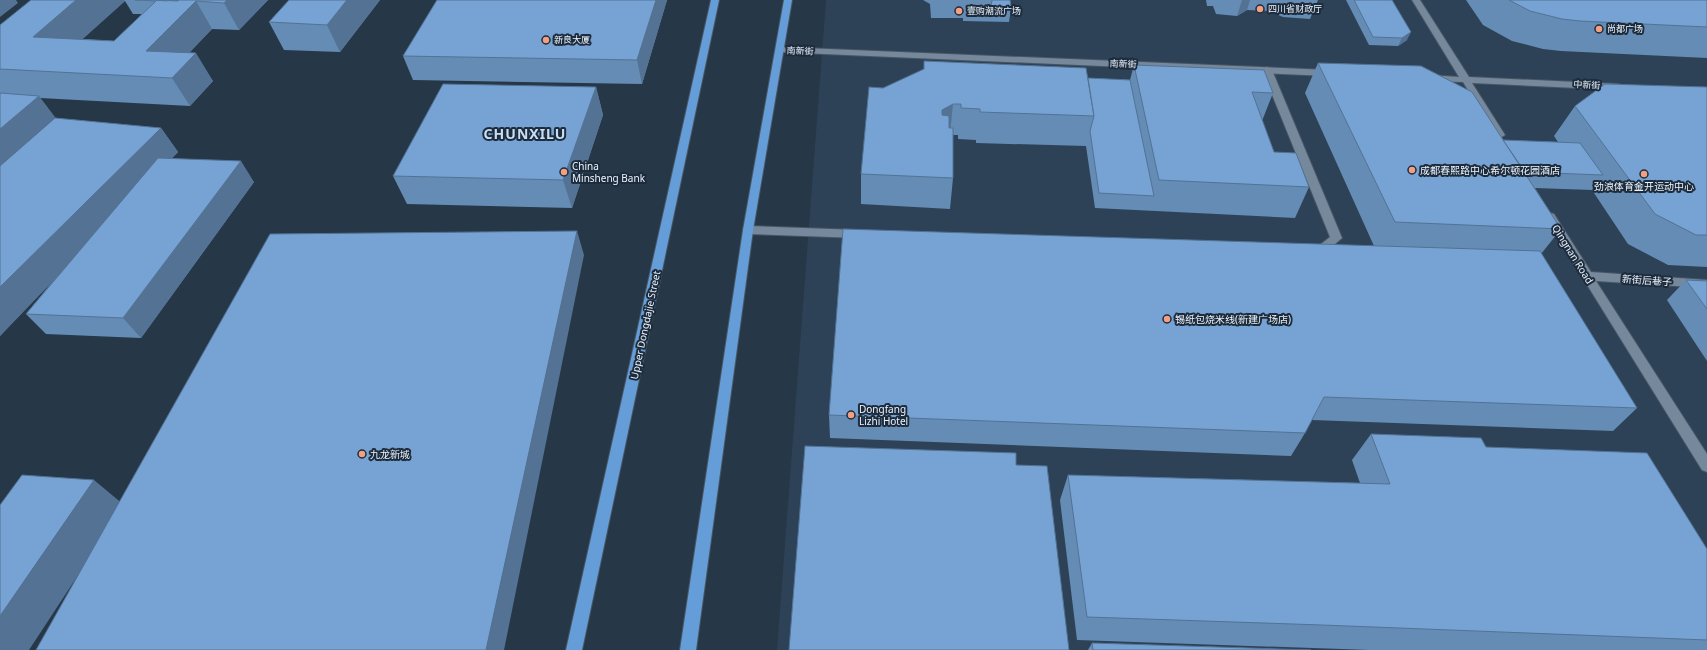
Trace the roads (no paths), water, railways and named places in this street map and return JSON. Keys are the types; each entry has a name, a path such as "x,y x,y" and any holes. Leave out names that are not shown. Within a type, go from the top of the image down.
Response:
{"main road":[{"name":"Upper Dongdajie Street","path":"574,650 715,0"},
{"path":"688,650 748,230 781,50 788,0"}],"street":[{"path":"1416,0 1504,143"},
{"name":"南新街","path":"781,50 1339,74"},
{"path":"1267,70 1336,238 1318,252 1302,251"},
{"path":"1418,77 1466,79"},
{"name":"中新街","path":"1466,79 1629,87"},
{"name":"Qingnan Road","path":"1545,208 1707,466"},
{"path":"748,230 867,234"},
{"name":"新街后巷子","path":"1587,276 1707,284"}],"place":[{"name":"四川省财政厅","path":"1260,9"},
{"name":"壹购潮流广场","path":"959,11"},
{"name":"尚都广场","path":"1599,29"},
{"name":"新良大厦","path":"546,40"},
{"name":"成都春熙路中心希尔顿花园酒店","path":"1412,170"},
{"name":"China Minsheng Bank","path":"564,172"},
{"name":"劲浪体育金开运动中心","path":"1644,174"},
{"name":"锡纸包烧米线(新建广场店)","path":"1167,319"},
{"name":"Dongfang Lizhi Hotel","path":"851,415"},
{"name":"九龙新城","path":"362,454"}],"district":[{"name":"CHUNXILU","path":"525,134"}]}
